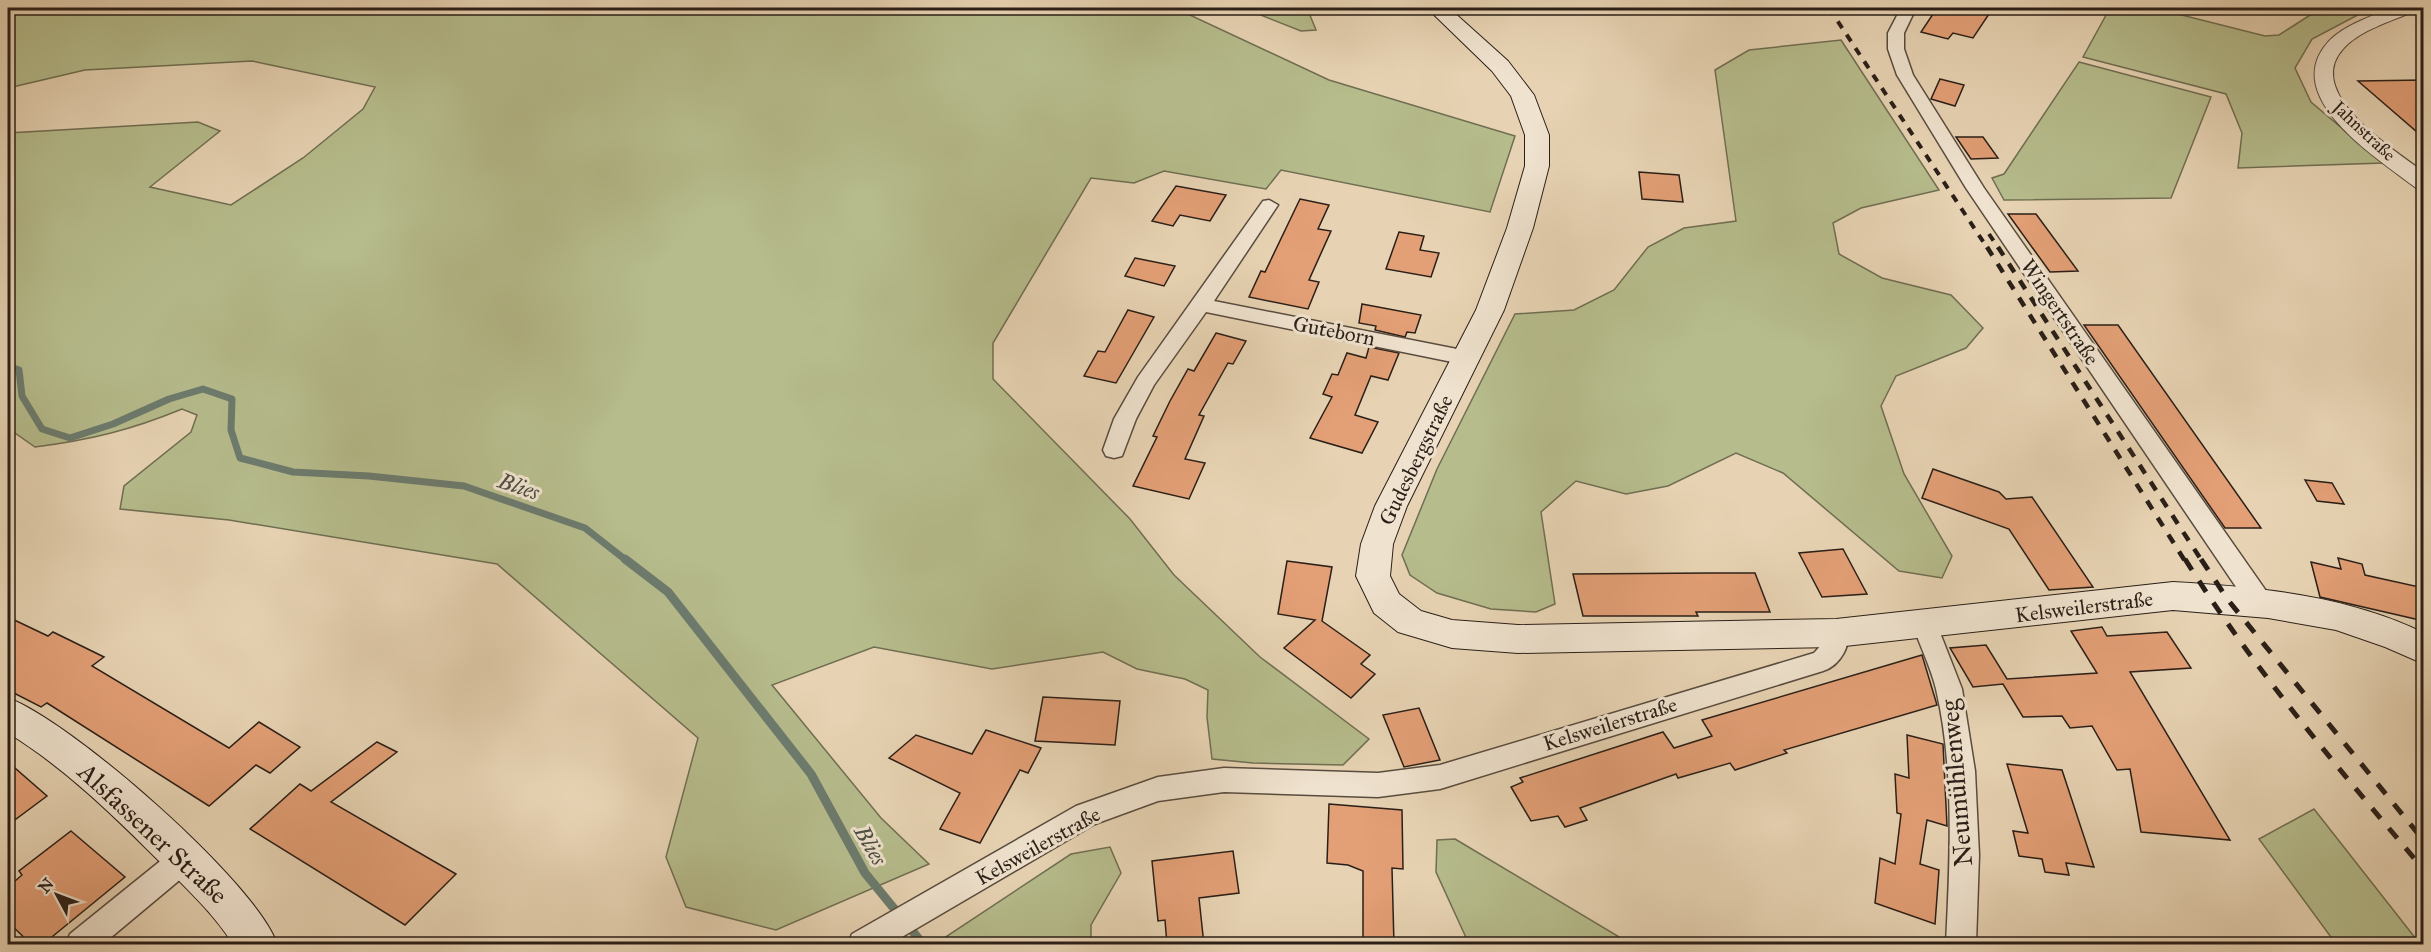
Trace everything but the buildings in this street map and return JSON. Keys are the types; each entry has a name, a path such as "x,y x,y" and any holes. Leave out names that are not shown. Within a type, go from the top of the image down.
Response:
{"main road":[{"name":"Gudesbergstraße","path":"1437,8 1500,66 1522,95 1537,135 1537,166 1520,228 1490,310 1414,458 1391,506 1377,544 1373,576 1386,603 1410,622 1452,634 1518,639 1836,633"},
{"name":"Kelsweilerstraße","path":"1836,633 2173,596 2262,605 2373,626 2395,634 2424,650"},
{"name":"Alsfassener Straße","path":"8,714 111,787 183,859 208,880 241,916 256,945"}],"street":[{"name":"Wingertstraße","path":"1908,8 1896,33 1896,49 1905,75 1975,188 2262,605"},
{"name":"Jahnstraße","path":"2406,8 2337,44 2323,60 2320,77 2327,96 2345,118 2424,183"},
{"path":"1114,450 1125,419 1145,382 1269,205"},
{"name":"Guteborn","path":"1201,305 1467,358"},
{"name":"Neumühlenweg","path":"1925,625 1949,689 1961,771 1965,855 1960,945"},
{"name":"Kelsweilerstraße","path":"2373,626 2424,634"},
{"name":"Kelsweilerstraße","path":"863,945 1086,815 1158,789 1224,780 1378,785 1440,777 1822,661 1834,646 1836,633"},
{"path":"81,945 183,859"}],"green space":[{"path":"8,8 1175,8 1329,80 1515,136 1490,212 1281,170 1266,189 1164,171 1134,183 1091,178 993,343 993,379 1130,519 1174,575 1260,657 1369,739 1343,765 1253,763 1212,759 1207,717 1208,690 1185,679 1137,669 1103,652 992,669 874,647 772,685 881,818 929,864 776,930 686,907 666,857 698,738 497,564 229,520 120,509 124,486 191,432 197,415 182,409 110,433 35,447 8,428 8,133 198,122 220,131 150,187 231,205 303,158 363,109 375,87 252,61 85,70 8,88"},
{"path":"1243,8 1307,8 1316,30 1301,31"},
{"path":"2110,8 2154,8 2265,36 2279,35 2321,8 2371,8 2312,39 2295,68 2311,102 2383,163 2238,168 2242,133 2226,94 2083,57"},
{"path":"1841,40 1939,190 1861,208 1833,223 1839,254 1882,278 1951,295 1983,328 1966,348 1896,376 1881,406 1904,474 1952,556 1942,578 1899,571 1783,473 1736,453 1668,486 1626,494 1576,481 1541,512 1555,604 1536,612 1491,609 1437,593 1410,575 1402,555 1437,469 1515,314 1574,310 1614,290 1648,247 1684,228 1736,221 1715,70 1749,50"},
{"path":"2079,62 2211,97 2171,198 2004,200 1992,178 2004,174"},
{"path":"2314,809 2420,944 2336,944 2259,839"},
{"path":"1455,839 1631,944 1469,944 1436,872 1437,840"},
{"path":"1110,847 1121,873 1091,925 1091,944 935,944 1071,854"}],"waterway":[{"name":"Blies","path":"8,366 19,370 22,396 42,429 70,438 113,424 169,399 203,389 232,399 231,430 240,458 293,472 369,476 464,486 585,528 627,561"},
{"name":"Blies","path":"625,559 668,592 811,774 865,873 923,944"}],"railway":[{"path":"1829,8 1988,249"},
{"path":"1989,234 1999,249"},
{"path":"1987,247 2185,561"},
{"path":"1998,247 2202,561"},
{"path":"2185,559 2269,680 2424,870"},
{"path":"2201,559 2228,600 2424,841"}]}
